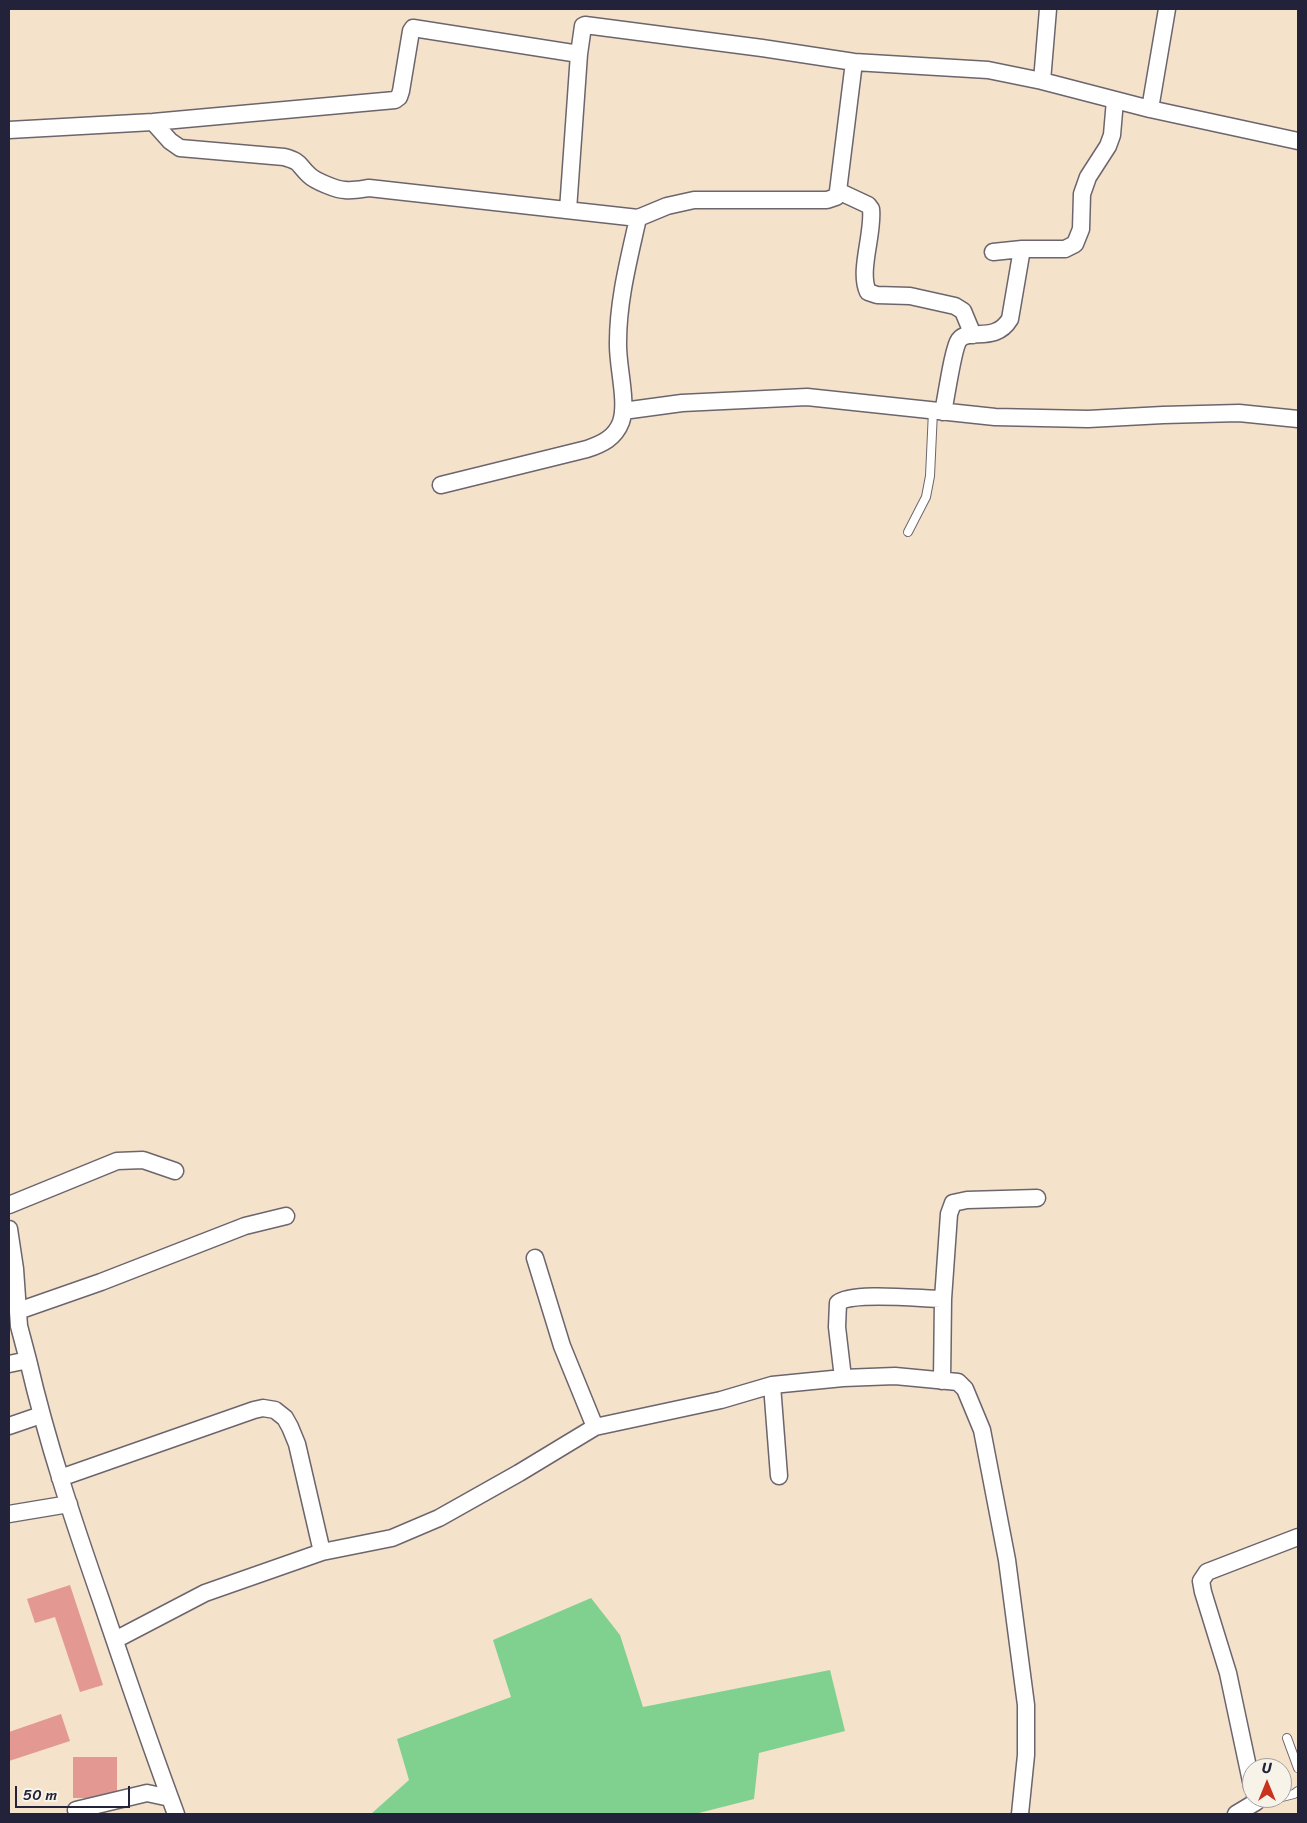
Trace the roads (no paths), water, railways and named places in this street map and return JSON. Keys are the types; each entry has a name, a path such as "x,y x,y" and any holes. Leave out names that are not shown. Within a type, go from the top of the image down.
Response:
{"street":[{"path":"1042,81 1048,9"},
{"path":"1150,109 1167,9"},
{"path":"568,210 580,54 583,26 585,25 854,62 988,70 1042,81 1150,109 1298,141"},
{"path":"9,130 152,122 395,100 401,92 413,28 580,54"},
{"path":"152,122 170,141 180,148 284,157 302,165 309,176 344,190 369,188 638,218 667,206 694,200 827,200 836,197 854,62"},
{"path":"993,252 1022,249 1065,249 1075,244 1081,229 1082,194 1088,177 1108,146 1112,135 1115,100"},
{"path":"838,191 868,205 871,209 865,272 868,292 877,295 910,296 947,302 963,311 973,335"},
{"path":"441,484 484,475 601,444 609,440 620,424 624,411 617,344 623,284 638,218"},
{"path":"938,412 957,344 963,337 984,335 1000,330 1006,326 1010,319 1022,249"},
{"path":"624,411 682,403 806,397 995,417 1088,419 1239,413 1298,419"},
{"path":"9,1205 117,1161 143,1160 175,1170"},
{"path":"942,1381 943,1299 949,1214 953,1203 967,1200 1038,1198"},
{"path":"18,1311 101,1282 246,1226 286,1216"},
{"path":"9,1229 15,1269 19,1326 41,1414 60,1478 176,1814"},
{"path":"535,1258 562,1346 595,1427"},
{"path":"843,1378 837,1327 838,1303 846,1298 861,1297 943,1299"},
{"path":"9,1364 28,1360"},
{"path":"115,1640 205,1593 322,1552 392,1538 439,1518 595,1427 721,1400 772,1385 843,1378 895,1376 958,1382 965,1389 982,1430 1007,1560 1026,1705 1026,1755 1020,1814"},
{"path":"772,1385 780,1476"},
{"path":"60,1478 254,1410 264,1408 275,1410 285,1418 297,1444 322,1552"},
{"path":"9,1426 41,1414"},
{"path":"9,1514 69,1504"},
{"path":"1246,1758 1228,1674 1201,1581 1207,1572 1298,1537"},
{"path":"76,1810 147,1793 170,1798"}],"lane":[{"path":"908,532 926,497 938,412"},
{"path":"1287,1738 1298,1768"}]}
